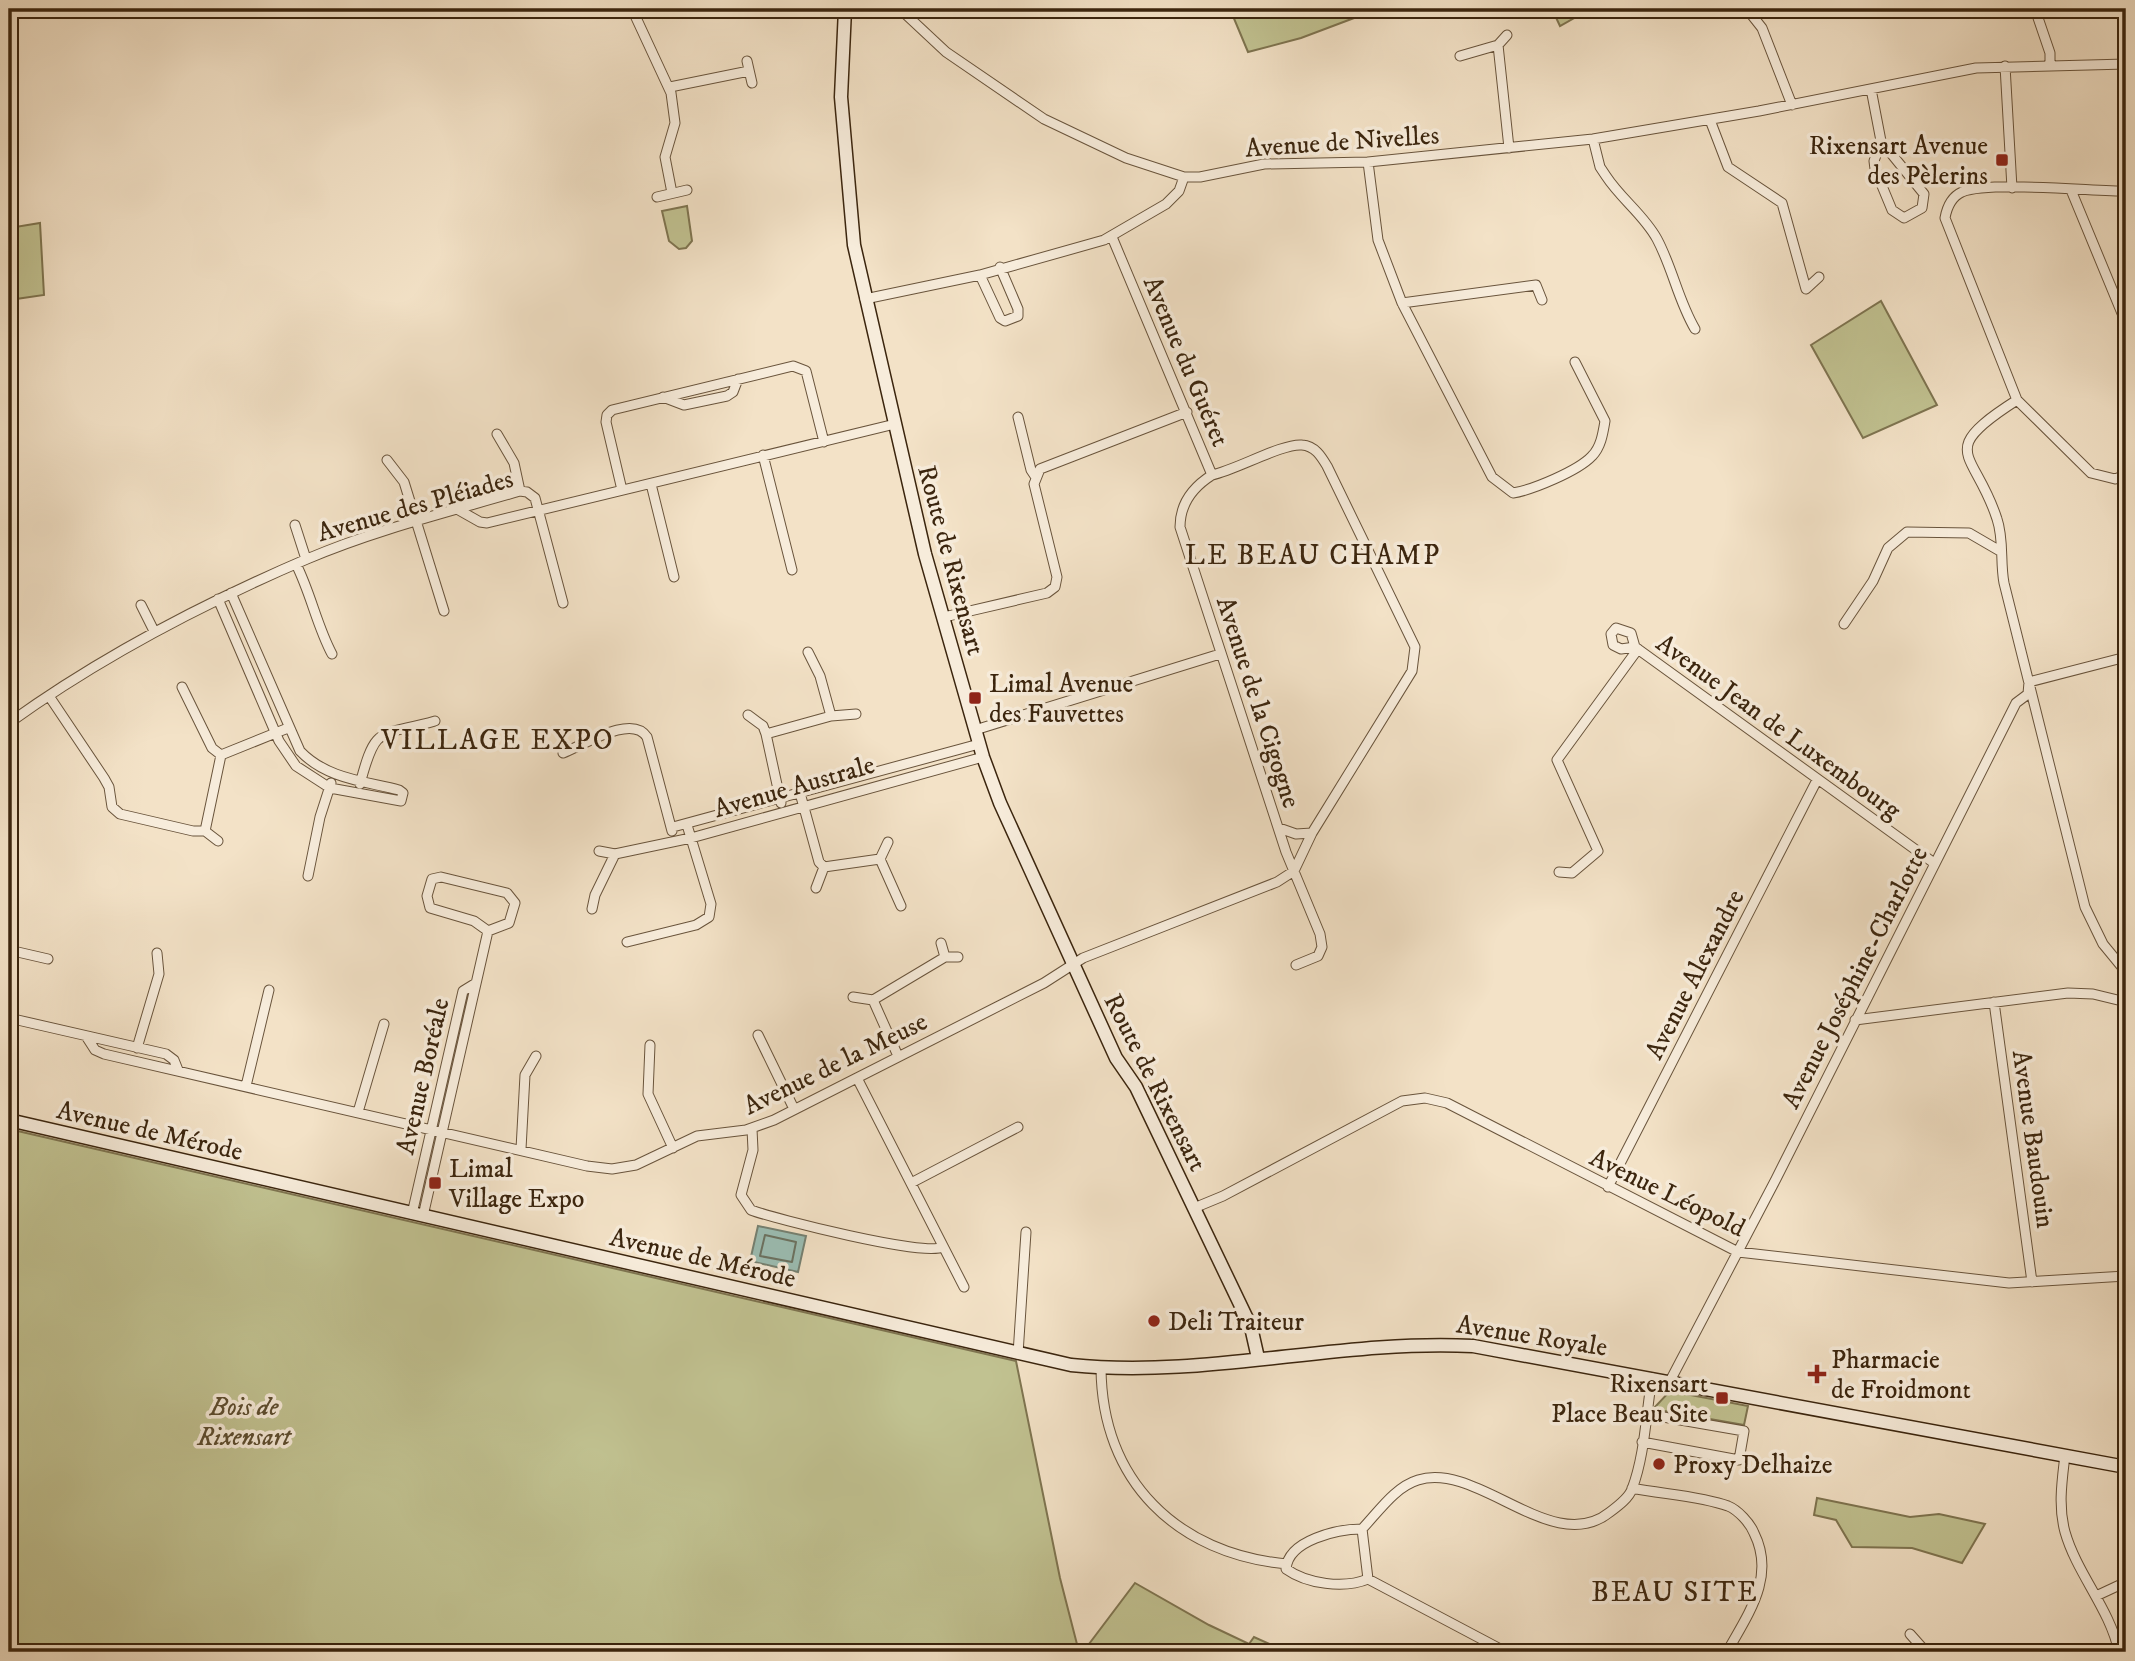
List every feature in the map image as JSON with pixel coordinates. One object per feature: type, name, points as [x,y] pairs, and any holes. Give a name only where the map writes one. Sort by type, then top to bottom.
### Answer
[{"type":"street","points":[[632,9],[670,87],[675,123],[665,157],[672,193]]},
{"type":"street","name":"Route de Rixensart","points":[[845,9],[841,97],[843,153],[852,234],[910,496],[979,744],[1013,836],[1116,1058],[1136,1087],[1251,1327],[1258,1358]]},
{"type":"street","name":"Avenue de Nivelles","points":[[900,9],[946,52],[1044,119],[1126,158],[1184,177],[1200,177],[1264,164],[1368,162],[1593,139],[1792,105],[1963,70],[2005,66],[2126,64]]},
{"type":"street","points":[[1747,9],[1762,28],[1792,105]]},
{"type":"street","points":[[2035,9],[2050,52],[2050,65]]},
{"type":"street","points":[[1460,56],[1498,44],[1507,35]]},
{"type":"street","points":[[1498,44],[1509,148]]},
{"type":"street","points":[[670,87],[748,66],[752,83]]},
{"type":"street","points":[[2005,66],[2012,188]]},
{"type":"street","points":[[1871,89],[1881,141],[1924,194],[1923,208],[1904,218],[1892,210],[1875,169],[1874,161],[1881,141]]},
{"type":"street","points":[[1710,120],[1728,167],[1782,202],[1806,289],[1819,277]]},
{"type":"street","points":[[1593,139],[1600,167],[1658,240],[1668,262],[1676,291],[1695,329]]},
{"type":"street","points":[[1368,162],[1378,240],[1402,303],[1492,477],[1513,493],[1533,490],[1591,457],[1601,442],[1605,421],[1575,362]]},
{"type":"street","points":[[865,299],[980,275],[1000,267],[1112,237],[1166,204],[1179,191],[1184,177]]},
{"type":"street","points":[[2126,191],[2012,188],[1965,191],[1951,202],[1945,218],[2017,400],[2091,473],[2115,479],[2126,475]]},
{"type":"street","points":[[657,197],[687,190]]},
{"type":"street","points":[[2071,190],[2126,323]]},
{"type":"street","name":"Avenue du Guéret","points":[[1112,237],[1212,475],[1230,471],[1290,446],[1303,445],[1315,450],[1327,466],[1415,647],[1412,671],[1312,833],[1294,871]]},
{"type":"street","points":[[980,275],[1000,318],[1005,321],[1018,316],[1018,309],[1000,267]]},
{"type":"street","points":[[1402,303],[1536,285],[1542,300]]},
{"type":"street","points":[[622,490],[607,415],[612,410],[738,379],[801,367],[806,371],[824,442]]},
{"type":"street","points":[[2017,400],[1970,436],[1966,455],[1998,521],[2004,583],[2085,907],[2103,944],[2126,972]]},
{"type":"street","points":[[944,617],[1046,593],[1055,587],[1057,577],[1034,484],[1040,469],[1187,412]]},
{"type":"street","points":[[1018,417],[1031,470],[1035,476]]},
{"type":"street","name":"Avenue des Pléiades","points":[[9,723],[154,631],[218,599],[306,559],[415,521],[520,491],[535,498],[537,512],[895,425]]},
{"type":"street","points":[[497,434],[514,463],[520,491]]},
{"type":"street","points":[[763,455],[792,570]]},
{"type":"street","points":[[387,460],[404,482],[444,611]]},
{"type":"street","name":"Avenue de la Cigogne","points":[[1212,475],[1196,487],[1186,500],[1180,527],[1279,828],[1320,934],[1321,947],[1318,956],[1296,965]]},
{"type":"street","points":[[651,484],[674,577]]},
{"type":"street","points":[[457,509],[480,522],[488,523],[537,512],[563,603]]},
{"type":"street","points":[[295,525],[306,559]]},
{"type":"street","points":[[1844,624],[1873,581],[1888,548],[1907,532],[1969,533],[2000,551]]},
{"type":"street","points":[[296,564],[313,597],[324,638],[332,654]]},
{"type":"street","points":[[218,599],[276,733],[300,770],[330,788],[395,802],[403,798],[399,790],[334,775],[319,768],[300,751],[231,593]]},
{"type":"street","points":[[141,605],[154,631]]},
{"type":"street","name":"Avenue Jean de Luxembourg","points":[[1559,872],[1572,873],[1598,850],[1557,760],[1637,648],[1934,863]]},
{"type":"street","points":[[808,652],[820,676],[831,716]]},
{"type":"street","points":[[975,730],[1220,654]]},
{"type":"street","points":[[2029,682],[2126,657]]},
{"type":"street","name":"Avenue Joséphine-Charlotte","points":[[1670,1381],[2016,703],[2028,694],[2029,682]]},
{"type":"street","points":[[182,687],[212,748],[221,755]]},
{"type":"street","points":[[49,696],[104,778],[109,787],[113,807],[120,814],[193,831],[205,831],[218,841]]},
{"type":"street","points":[[766,734],[831,716],[856,714]]},
{"type":"street","points":[[748,715],[763,726],[766,734],[783,811]]},
{"type":"street","points":[[358,793],[368,749],[374,741],[385,734],[435,721]]},
{"type":"street","points":[[221,755],[288,728]]},
{"type":"street","points":[[563,753],[599,736],[631,728],[642,730],[647,737],[673,827],[670,842]]},
{"type":"street","name":"Avenue Australe","points":[[673,827],[979,744]]},
{"type":"street","points":[[205,831],[221,755]]},
{"type":"street","name":"Avenue Australe","points":[[599,851],[615,854],[691,838],[983,757]]},
{"type":"street","points":[[308,876],[334,775]]},
{"type":"street","name":"Avenue Alexandre","points":[[1608,1187],[1817,780]]},
{"type":"street","points":[[800,793],[819,862],[824,867]]},
{"type":"street","points":[[627,942],[696,925],[709,917],[711,904],[687,825]]},
{"type":"street","points":[[1279,828],[1296,834],[1312,833]]},
{"type":"street","points":[[888,842],[880,859],[901,906]]},
{"type":"street","points":[[592,909],[595,895],[615,854]]},
{"type":"street","points":[[824,867],[880,859]]},
{"type":"street","points":[[816,888],[824,867]]},
{"type":"street","points":[[1074,967],[1083,958],[1277,882],[1294,871]]},
{"type":"street","points":[[443,877],[511,896],[515,902],[510,921],[503,927],[488,931],[474,921],[430,908],[427,896],[432,879],[443,877]]},
{"type":"street","points":[[476,983],[488,931]]},
{"type":"street","points":[[941,943],[945,957]]},
{"type":"street","points":[[9,950],[48,959]]},
{"type":"street","points":[[137,1048],[159,974],[157,953]]},
{"type":"street","points":[[853,997],[873,1000],[945,957],[958,957]]},
{"type":"street","name":"Avenue de la Meuse","points":[[86,1036],[98,1052],[612,1169],[636,1165],[705,1134],[752,1129],[1074,967]]},
{"type":"street","name":"Avenue Boréale","points":[[417,1215],[431,1129],[463,991],[476,983]]},
{"type":"street","name":"Avenue Boréale","points":[[417,1215],[442,1132],[476,983]]},
{"type":"street","points":[[246,1086],[269,990]]},
{"type":"street","points":[[1855,1020],[2068,993],[2093,994],[2126,1002]]},
{"type":"street","points":[[873,1000],[898,1056]]},
{"type":"street","name":"Avenue Baudouin","points":[[1994,1002],[2032,1282]]},
{"type":"street","points":[[9,1018],[170,1057],[178,1070]]},
{"type":"street","points":[[358,1112],[384,1024]]},
{"type":"street","points":[[758,1035],[794,1109]]},
{"type":"street","points":[[650,1045],[648,1094],[673,1148]]},
{"type":"street","points":[[521,1149],[525,1075],[536,1056]]},
{"type":"street","points":[[857,1078],[964,1287]]},
{"type":"street","name":"Avenue Léopold","points":[[1194,1208],[1223,1196],[1402,1101],[1415,1098],[1447,1102],[1738,1252],[2009,1283],[2126,1276]]},
{"type":"street","name":"Avenue de Mérode","points":[[9,1120],[1018,1354],[1101,1368],[1167,1368],[1258,1358]]},
{"type":"street","points":[[911,1183],[1018,1127]]},
{"type":"street","points":[[752,1129],[752,1150],[741,1195],[751,1210],[917,1249],[937,1250],[942,1247]]},
{"type":"street","points":[[1018,1354],[1026,1232]]},
{"type":"street","name":"Avenue Royale","points":[[1258,1358],[1433,1344],[1504,1349],[2126,1467]]},
{"type":"street","points":[[1101,1368],[1101,1386],[1114,1440],[1128,1473],[1148,1499],[1184,1530],[1218,1550],[1261,1561],[1287,1564]]},
{"type":"street","points":[[1506,1652],[1368,1579],[1352,1582],[1310,1581],[1286,1569],[1287,1564],[1292,1553],[1304,1544],[1363,1529],[1397,1492],[1416,1480],[1430,1477],[1450,1479],[1552,1521],[1576,1525],[1605,1516],[1632,1488],[1652,1378]]},
{"type":"street","points":[[1642,1442],[1739,1460],[1744,1432],[1646,1414]]},
{"type":"street","points":[[2066,1455],[2061,1500],[2065,1532],[2112,1628],[2119,1652]]},
{"type":"street","points":[[1632,1488],[1730,1506],[1751,1527],[1764,1559],[1763,1578],[1758,1596],[1727,1652]]},
{"type":"street","points":[[1363,1529],[1368,1579]]},
{"type":"street","points":[[2096,1596],[2126,1581]]},
{"type":"street","points":[[1910,1634],[1926,1652]]},
{"type":"green space","points":[[1230,9],[1361,9],[1362,15],[1301,38],[1248,52]]},
{"type":"green space","points":[[1552,9],[1590,9],[1560,26]]},
{"type":"green space","points":[[687,206],[692,241],[686,248],[679,249],[669,241],[662,211]]},
{"type":"green space","points":[[40,223],[44,295],[9,300],[9,228]]},
{"type":"green space","points":[[1881,301],[1937,405],[1863,438],[1811,345]]},
{"type":"green space","name":"Bois de Rixensart","points":[[9,1129],[1016,1361],[1060,1578],[1079,1652],[9,1652]]},
{"type":"green space","points":[[1670,1391],[1748,1406],[1744,1425],[1653,1409]]},
{"type":"green space","points":[[1817,1498],[1910,1517],[1939,1514],[1985,1524],[1962,1563],[1912,1548],[1852,1547],[1836,1520],[1814,1515]]},
{"type":"green space","points":[[1135,1583],[1209,1625],[1249,1644],[1254,1637],[1287,1652],[1083,1652]]},
{"type":"water","points":[[758,1226],[806,1236],[798,1272],[750,1261]]},
{"type":"place","name":"Rixensart Avenue des Pèlerins","points":[[2002,160]]},
{"type":"place","name":"Limal Avenue des Fauvettes","points":[[975,698]]},
{"type":"place","name":"Limal Village Expo","points":[[435,1183]]},
{"type":"place","name":"Deli Traiteur","points":[[1154,1321]]},
{"type":"place","name":"Pharmacie de Froidmont","points":[[1817,1374]]},
{"type":"place","name":"Rixensart Place Beau Site","points":[[1722,1398]]},
{"type":"place","name":"Proxy Delhaize","points":[[1659,1464]]},
{"type":"district","name":"LE BEAU CHAMP","points":[[1313,554]]},
{"type":"district","name":"VILLAGE EXPO","points":[[498,739]]},
{"type":"district","name":"BEAU SITE","points":[[1675,1591]]}]
